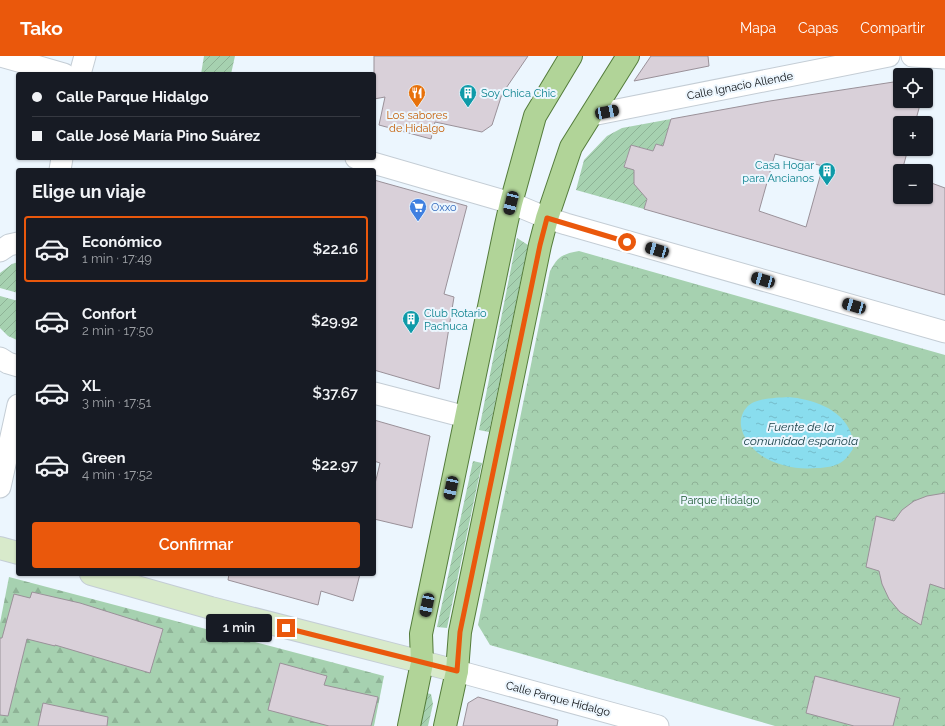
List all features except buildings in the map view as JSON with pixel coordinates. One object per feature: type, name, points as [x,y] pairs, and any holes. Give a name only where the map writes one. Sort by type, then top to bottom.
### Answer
[{"type":"main road","points":[[408,726],[422,663],[421,634],[511,203],[535,116],[571,56]]},
{"type":"main road","points":[[445,726],[457,671],[460,632],[540,245],[547,218],[571,147],[628,56]]},
{"type":"main road","points":[[0,548],[16,552]]},
{"type":"main road","points":[[98,576],[211,608],[457,671]]},
{"type":"street","points":[[1,56],[57,72]]},
{"type":"street","points":[[81,72],[85,56]]},
{"type":"street","name":"Calle Ignacio Allende","points":[[592,115],[889,56]]},
{"type":"street","points":[[912,56],[945,58]]},
{"type":"street","points":[[363,160],[511,203],[547,218],[945,332]]},
{"type":"street","points":[[0,251],[9,245],[16,243]]},
{"type":"street","points":[[0,358],[16,365]]},
{"type":"street","points":[[376,394],[466,416]]},
{"type":"street","points":[[0,487],[16,414]]},
{"type":"street","name":"Calle Parque Hidalgo","points":[[457,671],[658,726]]},
{"type":"green space","points":[[204,56],[235,56],[231,72],[201,72]]},
{"type":"green space","points":[[671,119],[663,146],[656,144],[653,151],[631,145],[624,166],[637,171],[649,190],[644,209],[576,190],[584,160],[607,136],[622,128]]},
{"type":"green space","points":[[517,238],[528,245],[489,432],[479,430]]},
{"type":"green space","name":"Parque Hidalgo","points":[[579,251],[945,355],[945,726],[775,726],[490,645],[478,625],[550,271],[558,259],[562,256]]},
{"type":"green space","points":[[16,263],[16,292],[0,288],[0,273]]},
{"type":"green space","points":[[0,296],[16,300],[16,340],[8,336],[0,328]]},
{"type":"green space","points":[[473,461],[482,463],[447,628],[437,627]]},
{"type":"green space","points":[[9,577],[384,676],[374,726],[0,726],[0,623]]},
{"type":"green space","points":[[426,693],[431,694],[433,704],[428,726],[415,726]]},
{"type":"water","name":"Fuente de la comunidad española","points":[[788,397],[807,400],[825,406],[840,417],[846,424],[851,433],[853,449],[841,463],[828,467],[795,468],[781,465],[762,456],[751,446],[743,434],[741,427],[743,413],[747,407],[760,400]]},
{"type":"place","name":"Los sabores de Hidalgo","points":[[417,108]]},
{"type":"place","name":"Soy Chica Chic","points":[[468,108]]},
{"type":"place","name":"Casa Hogar para Ancianos","points":[[827,186]]},
{"type":"place","name":"Oxxo","points":[[418,222]]},
{"type":"place","name":"Club Rotario Pachuca","points":[[411,334]]},
{"type":"route","points":[[286,628],[457,671],[460,632],[540,245],[547,218],[627,242]]}]
